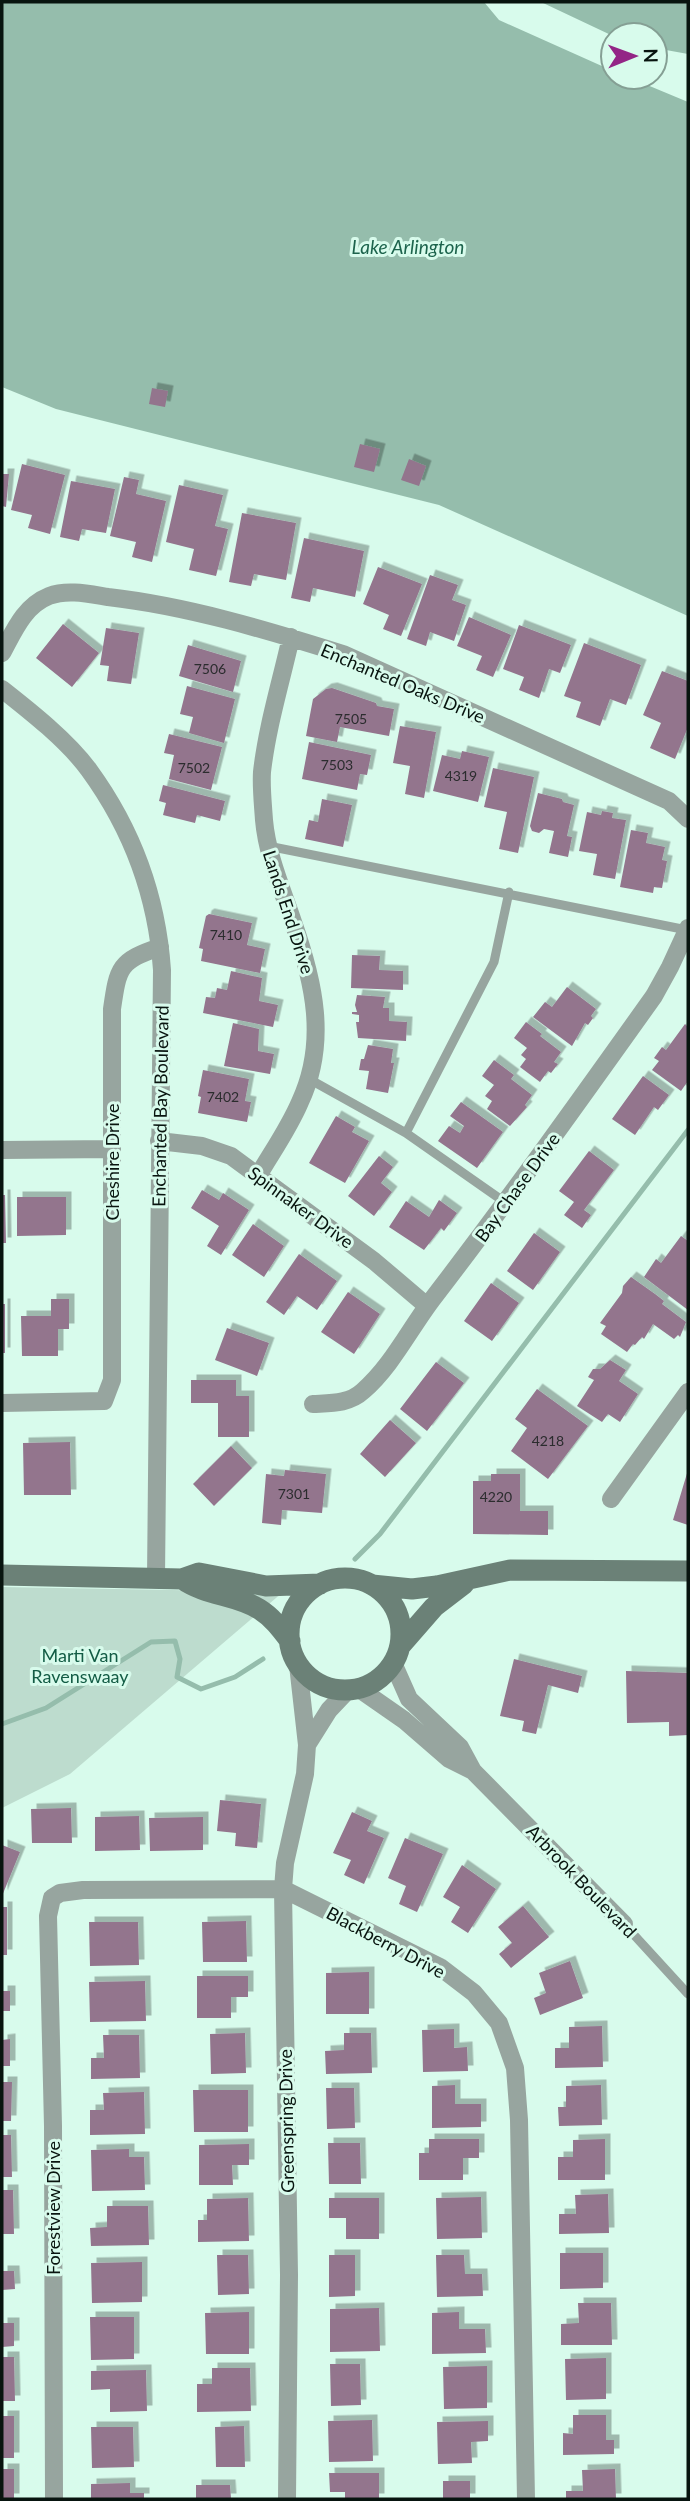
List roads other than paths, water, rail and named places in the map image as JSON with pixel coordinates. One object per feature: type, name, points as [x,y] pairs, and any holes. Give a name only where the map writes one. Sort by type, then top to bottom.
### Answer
[{"type":"street","name":"Enchanted Oaks Drive","points":[[2,653],[25,612],[48,597],[80,593],[148,601],[291,637],[343,654],[669,801],[688,819]]},
{"type":"street","name":"Lands End Drive","points":[[258,1176],[300,1102],[309,1079],[316,1031],[311,977],[268,846],[262,775],[291,637]]},
{"type":"street","name":"Enchanted Bay Boulevard","points":[[2,689],[39,719],[88,768],[124,826],[141,866],[160,947],[162,970],[156,1578]]},
{"type":"street","name":"Bay Chase Drive","points":[[313,1404],[351,1400],[363,1392],[381,1372],[654,996],[688,929]]},
{"type":"street","name":"Cheshire Drive","points":[[2,1403],[104,1401],[111,1380],[112,1009],[115,985],[122,966],[138,955],[160,947]]},
{"type":"street","name":"Spinnaker Drive","points":[[159,1141],[202,1146],[231,1156],[374,1261],[427,1306]]},
{"type":"street","points":[[2,1150],[112,1149]]},
{"type":"street","points":[[611,1499],[688,1392]]},
{"type":"street","points":[[372,1586],[412,1589],[510,1570],[688,1571]]},
{"type":"street","points":[[2,1575],[182,1579],[199,1573],[267,1586],[320,1584],[338,1579],[355,1579],[386,1596],[396,1611],[400,1629],[396,1655]]},
{"type":"street","points":[[320,1584],[306,1594],[295,1610],[289,1628],[290,1641],[298,1665],[311,1679],[329,1688],[353,1689],[366,1686],[382,1677],[396,1655],[435,1607],[472,1578]]},
{"type":"street","points":[[182,1579],[195,1588],[259,1608],[277,1623],[290,1641]]},
{"type":"street","name":"Arbrook Boulevard","points":[[396,1655],[409,1699],[460,1747],[473,1771],[624,1923]]},
{"type":"street","name":"Greenspring Drive","points":[[287,2499],[289,2275],[283,1889],[285,1863],[305,1774],[307,1745],[298,1665]]},
{"type":"street","name":"Arbrook Boulevard","points":[[353,1689],[404,1720],[449,1759],[473,1771]]},
{"type":"street","name":"Greenspring Drive","points":[[307,1745],[329,1710],[353,1689]]},
{"type":"street","name":"Blackberry Drive","points":[[48,1916],[52,1898],[60,1893],[83,1890],[283,1889],[440,1967],[474,1993],[499,2023],[515,2068],[519,2120],[527,2499]]},
{"type":"street","name":"Forestview Drive","points":[[48,1916],[53,2126],[54,2499]]},
{"type":"lane","points":[[268,846],[688,929]]},
{"type":"lane","points":[[406,1133],[494,962],[509,892]]},
{"type":"lane","points":[[309,1079],[406,1133],[506,1203]]},
{"type":"lane","name":"Arbrook Boulevard","points":[[624,1923],[688,1994]]},
{"type":"water","name":"Lake Arlington","points":[[2,2],[484,2],[499,20],[599,65],[599,91],[662,91],[688,102],[688,616],[439,505],[56,409],[2,387]]},
{"type":"water","points":[[541,2],[688,2],[688,54],[669,51],[669,21],[599,21],[599,29]]},
{"type":"waterway","points":[[355,1559],[380,1534],[688,1130]]},
{"type":"waterway","points":[[2,1724],[46,1708],[151,1642],[175,1641],[180,1659],[177,1677],[201,1689],[235,1677],[263,1659]]},
{"type":"park label","name":"Marti Van Ravenswaay","points":[[80,1665]]}]
